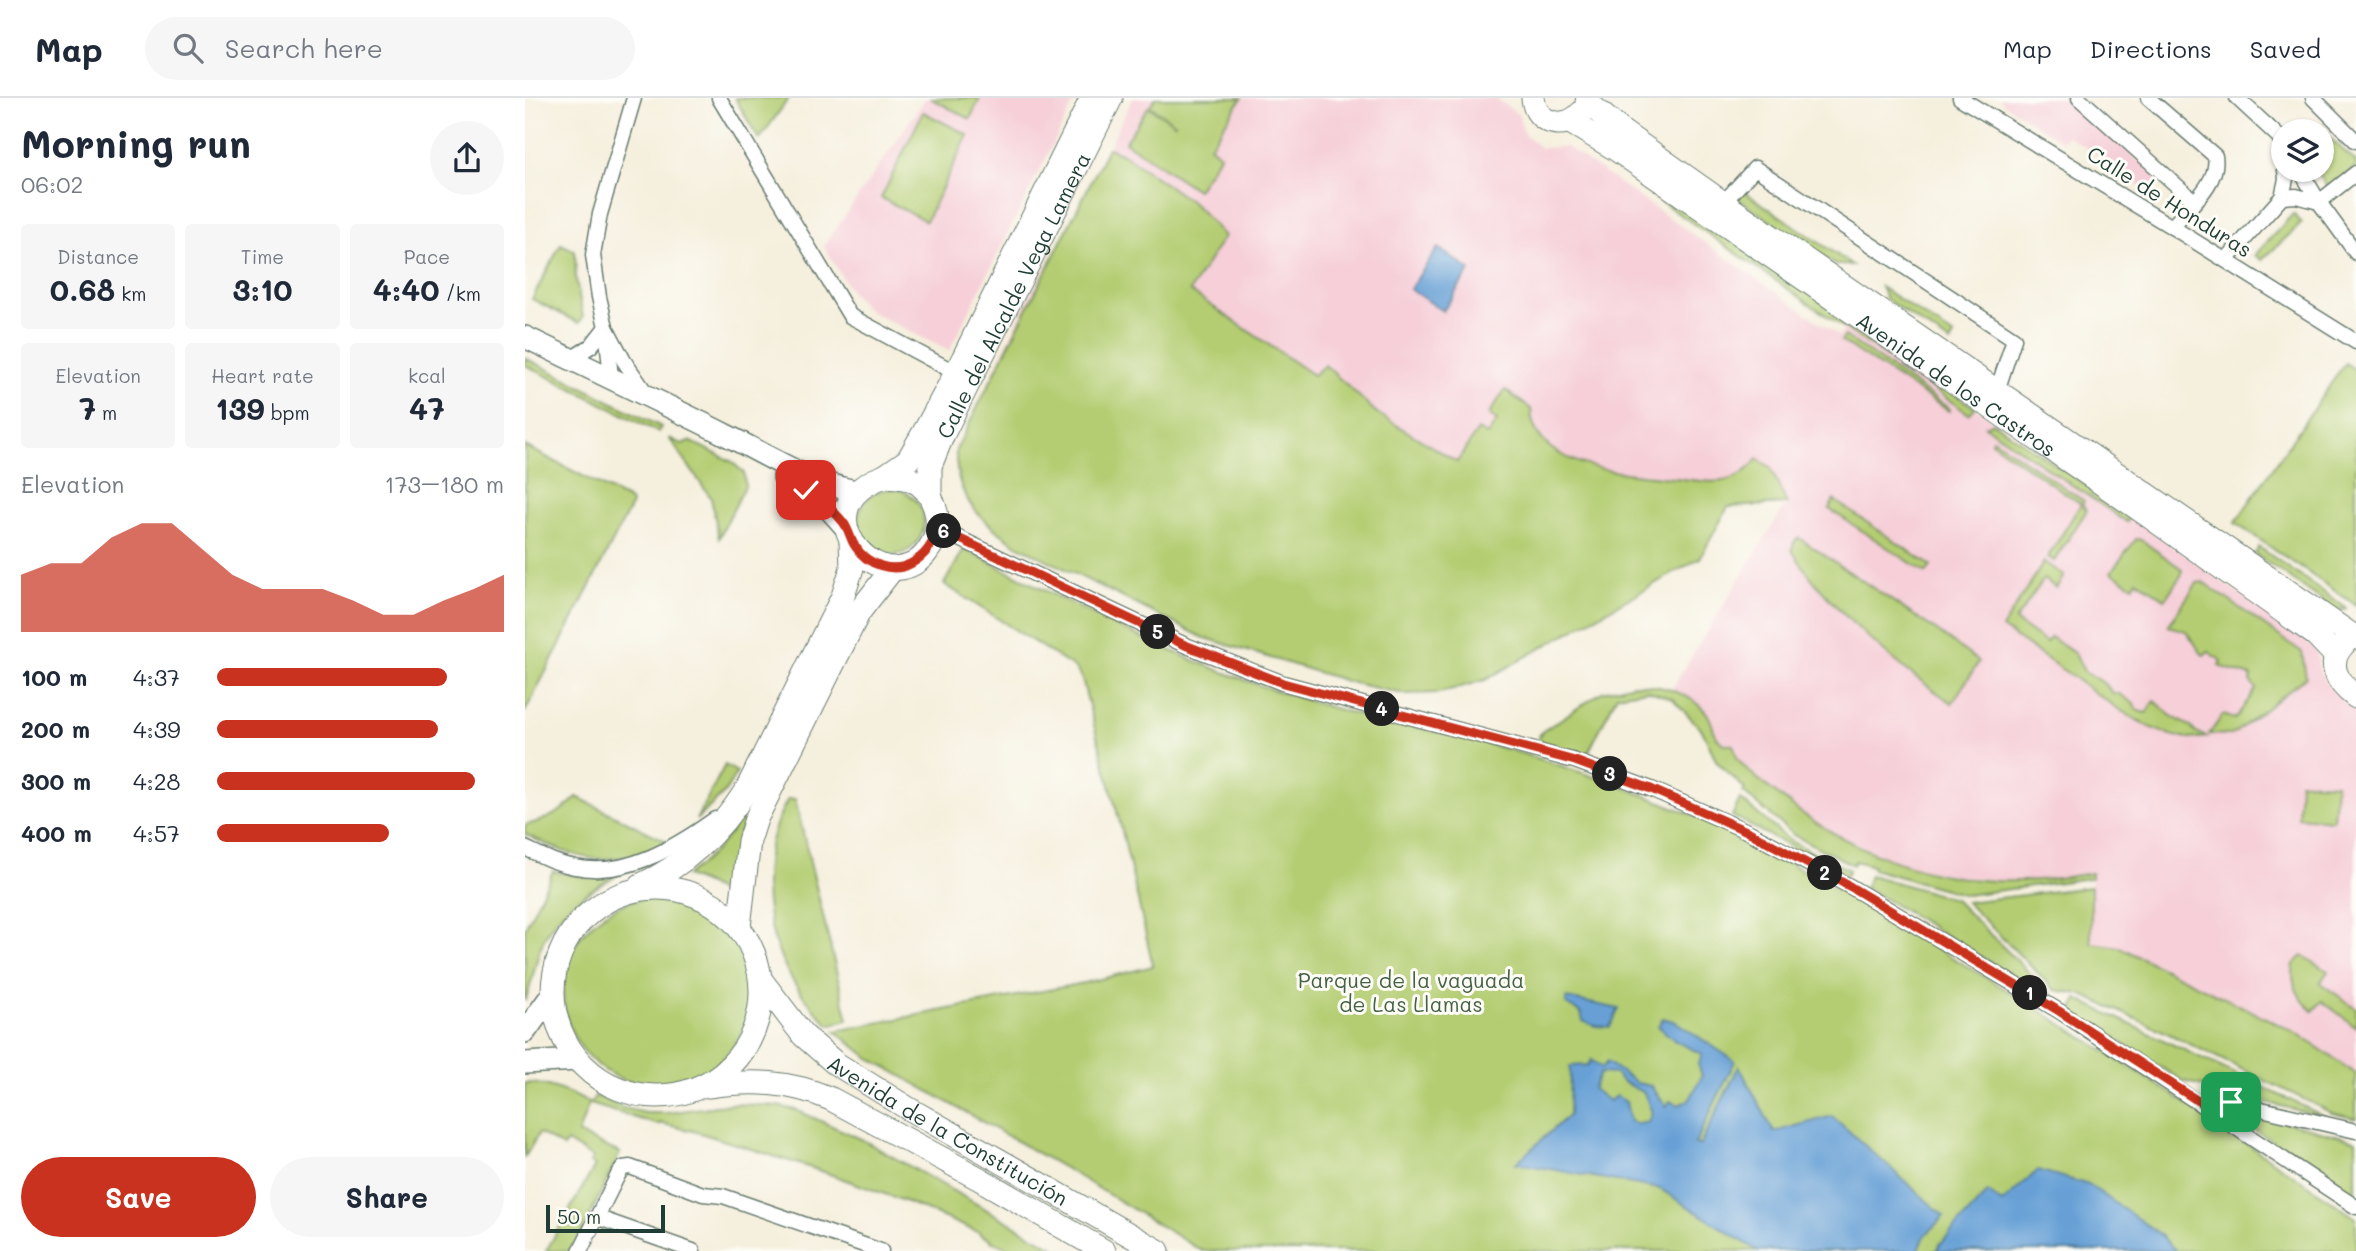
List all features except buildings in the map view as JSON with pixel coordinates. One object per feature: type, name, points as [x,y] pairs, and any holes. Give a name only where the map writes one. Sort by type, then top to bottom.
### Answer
[{"type":"main road","name":"Calle del Alcalde Vega Lamera","points":[[885,476],[908,460],[956,373],[1092,98]]},
{"type":"main road","name":"Calle del Alcalde Vega Lamera","points":[[930,496],[930,466],[943,434],[1111,98]]},
{"type":"main road","name":"Avenida de los Castros","points":[[1533,98],[1538,114],[1546,120],[1556,124],[1570,122],[1614,148],[2146,514],[2316,635],[2335,656]]},
{"type":"main road","points":[[1570,122],[1579,117],[1587,100]]},
{"type":"main road","name":"Avenida de los Castros","points":[[1587,100],[1624,133],[1723,204],[2356,638]]},
{"type":"main road","points":[[525,337],[733,438],[784,471],[820,499],[850,535],[867,559],[901,568],[919,558],[928,550],[937,528],[936,510],[930,496],[913,480],[885,476],[869,481],[856,491],[848,509],[850,535],[852,568],[843,596],[756,773],[738,802],[703,843],[673,868],[596,907],[572,930],[558,960],[553,993],[559,1029],[578,1060],[601,1080],[628,1092],[658,1096],[680,1094],[701,1087],[727,1069],[747,1045],[759,1016],[761,980],[754,954],[739,927],[716,906],[687,892],[657,887],[626,892]]},
{"type":"main road","points":[[733,438],[757,462],[856,491]]},
{"type":"main road","points":[[739,927],[749,841],[756,819],[859,612],[893,568]]},
{"type":"main road","points":[[2356,638],[2346,642],[2335,656],[2333,668],[2339,679],[2356,697]]},
{"type":"main road","name":"Avenida de la Constitución","points":[[761,980],[803,1035],[835,1063],[909,1109],[1157,1251]]},
{"type":"main road","points":[[525,1032],[553,993]]},
{"type":"main road","points":[[525,1063],[578,1060]]},
{"type":"main road","name":"Avenida de la Constitución","points":[[701,1087],[755,1081],[821,1094],[907,1139],[1104,1251]]},
{"type":"street","points":[[611,378],[606,327],[593,255],[600,214],[634,98]]},
{"type":"street","points":[[719,98],[850,316],[956,373]]},
{"type":"street","points":[[2079,98],[2195,201]]},
{"type":"street","points":[[2148,98],[2215,156],[2217,166],[2208,184],[2172,227]]},
{"type":"street","points":[[2237,98],[2271,130]]},
{"type":"street","points":[[2313,98],[2356,141]]},
{"type":"street","name":"Calle de Honduras","points":[[1966,100],[2356,342]]},
{"type":"street","name":"Avenida de los Castros","points":[[1723,204],[1755,168],[2014,339],[1997,391]]},
{"type":"street","points":[[2319,202],[2356,173]]},
{"type":"street","points":[[2226,260],[2282,197],[2285,182]]},
{"type":"street","points":[[2307,182],[2356,253]]},
{"type":"street","points":[[2282,197],[2296,196],[2319,202]]},
{"type":"street","points":[[571,359],[591,346],[606,327]]},
{"type":"street","points":[[606,327],[624,361],[649,397]]},
{"type":"street","points":[[937,528],[1185,645],[1283,683],[1575,761],[1651,789],[1749,832],[1851,887],[2048,1004],[2356,1207]]},
{"type":"street","points":[[525,848],[553,862],[578,868],[634,863],[689,838],[738,802]]},
{"type":"street","points":[[2212,1110],[2231,1102],[2356,1131]]},
{"type":"street","points":[[580,1251],[618,1175],[623,1168],[630,1167],[703,1194],[723,1196],[881,1251]]},
{"type":"street","points":[[596,1217],[693,1251]]},
{"type":"shaded area","points":[[926,98],[1076,98],[949,351],[869,311],[851,292],[824,246]]},
{"type":"shaded area","points":[[1133,98],[1495,98],[1518,114],[1524,134],[1541,148],[1567,147],[1839,336],[1851,321],[2131,516],[2317,650],[2319,668],[2325,681],[2345,703],[2356,710],[2356,1074],[2297,1033],[2119,947],[2090,943],[2091,874],[2010,881],[1957,876],[1897,863],[1834,833],[1802,813],[1737,758],[1736,748],[1721,743],[1713,734],[1711,718],[1705,710],[1671,690],[1786,504],[1728,507],[1700,558],[1485,680],[1439,693],[1404,694],[1353,683],[1202,637],[1017,545],[991,528],[972,510],[964,496],[955,465],[956,450],[1035,286],[1065,234]]},
{"type":"shaded area","points":[[2000,98],[2067,98],[2160,180],[2152,193],[2098,161],[2100,156],[2066,135],[2062,141],[2004,104]]},
{"type":"green space","points":[[735,98],[789,98],[759,140]]},
{"type":"green space","points":[[930,98],[980,98],[970,119]]},
{"type":"green space","points":[[1155,98],[1242,98],[1210,146],[1220,155],[1197,190],[1125,142],[1148,107],[1176,124],[1150,106]]},
{"type":"green space","points":[[923,112],[968,135],[926,221],[881,198]]},
{"type":"green space","points":[[2334,142],[2356,162],[2356,167],[2329,190],[2324,182],[2334,182]]},
{"type":"green space","points":[[1108,148],[1121,153],[1193,203],[1224,236],[1190,291],[1313,375],[1325,365],[1377,413],[1457,462],[1478,430],[1487,435],[1497,421],[1489,414],[1505,390],[1531,409],[1535,429],[1547,445],[1565,457],[1610,470],[1711,482],[1738,476],[1757,459],[1770,467],[1787,504],[1728,507],[1700,558],[1485,680],[1439,693],[1404,694],[1353,683],[1202,637],[1017,545],[991,526],[972,506],[960,482],[956,450]]},
{"type":"green space","points":[[1644,179],[1975,408],[1969,414],[1639,186]]},
{"type":"green space","points":[[1743,191],[1852,265],[1835,265],[1738,199]]},
{"type":"green space","points":[[2293,214],[2302,223],[2262,260],[2255,255]]},
{"type":"green space","points":[[561,244],[575,251],[576,280],[583,317],[579,323],[532,299]]},
{"type":"green space","points":[[1881,287],[1954,336],[1950,343],[1886,299]]},
{"type":"green space","points":[[1845,336],[1950,409],[1949,411],[1841,341]]},
{"type":"green space","points":[[525,358],[661,427],[658,432],[525,365]]},
{"type":"green space","points":[[2345,363],[2356,370],[2356,605],[2235,523]]},
{"type":"green space","points":[[1993,422],[2131,516],[2127,522],[1985,426]]},
{"type":"green space","points":[[669,438],[681,444],[690,441],[731,461],[744,473],[745,486],[719,538],[711,498]]},
{"type":"green space","points":[[1993,439],[2084,501],[2082,504],[2087,510],[2054,561],[2048,557],[2081,504],[1991,442]]},
{"type":"green space","points":[[525,446],[632,504],[525,712]]},
{"type":"green space","points":[[891,489],[914,499],[924,522],[914,545],[891,555],[868,545],[858,522],[868,499]]},
{"type":"green space","points":[[1834,500],[1931,566],[1926,573],[1829,509]]},
{"type":"green space","points":[[1799,538],[1979,662],[1952,703],[1909,672],[1864,634],[1823,592],[1792,550],[1794,542]]},
{"type":"green space","points":[[2136,539],[2182,569],[2182,574],[2165,599],[2137,580],[2133,586],[2111,572]]},
{"type":"green space","points":[[2259,547],[2346,608],[2335,609],[2255,554]]},
{"type":"green space","name":"Parque de la vaguada de Las Llamas","points":[[964,549],[1110,623],[1223,672],[1341,710],[1470,739],[1552,763],[1644,795],[1736,835],[1837,889],[1989,979],[2253,1148],[2356,1218],[2356,1251],[1202,1251],[1073,1173],[868,1057],[835,1031],[1084,983],[1153,966],[1122,831],[1082,679],[1076,669],[944,584]]},
{"type":"green space","points":[[2044,562],[2064,576],[2056,588],[2044,579],[2015,621],[2046,643],[2051,637],[2075,654],[2085,673],[2134,704],[2138,711],[2146,713],[2155,701],[2171,716],[2207,737],[2171,735],[2134,719],[2002,628]]},
{"type":"green space","points":[[2203,582],[2302,652],[2306,677],[2232,735],[2209,734],[2223,715],[2235,719],[2256,689],[2250,681],[2251,676],[2222,667],[2219,665],[2221,661],[2208,651],[2202,654],[2186,631],[2168,626],[2197,583]]},
{"type":"green space","points":[[1634,684],[1663,688],[1690,698],[1709,716],[1717,738],[1733,745],[1738,759],[1754,776],[1814,821],[1874,853],[1905,865],[1971,879],[2038,880],[2091,873],[2091,878],[1966,895],[1872,869],[1873,866],[1855,861],[1853,865],[1795,836],[1743,792],[1745,789],[1717,762],[1702,730],[1673,699],[1647,690],[1617,695],[1586,757],[1541,742],[1539,736],[1543,731],[1602,692]]},
{"type":"green space","points":[[789,725],[740,832],[730,898],[686,876],[706,860],[736,826],[758,789]]},
{"type":"green space","points":[[725,765],[737,772],[725,792],[696,820]]},
{"type":"green space","points":[[2300,782],[2336,784],[2333,820],[2298,817]]},
{"type":"green space","points":[[577,797],[668,842],[629,856],[595,859],[562,851],[525,834],[525,825],[553,815]]},
{"type":"green space","points":[[788,799],[795,799],[848,1020],[829,1025],[804,997],[790,975],[778,951],[771,926],[766,874],[777,823]]},
{"type":"green space","points":[[1740,799],[1790,841],[1849,870],[1846,876],[1732,816]]},
{"type":"green space","points":[[553,871],[586,877],[616,876],[576,901],[551,926],[539,952],[525,1001],[525,928]]},
{"type":"green space","points":[[1870,875],[1954,899],[2052,995],[2052,999],[1865,887]]},
{"type":"green space","points":[[2091,887],[2091,943],[2119,947],[2297,1033],[2356,1074],[2356,1119],[2332,1113],[2080,994],[2055,990],[1966,902]]},
{"type":"green space","points":[[657,898],[693,906],[709,914],[723,926],[735,940],[743,956],[751,992],[743,1028],[735,1044],[723,1058],[709,1070],[693,1078],[657,1086],[621,1078],[605,1070],[591,1058],[579,1044],[571,1028],[563,992],[571,956],[579,940],[591,926],[605,914],[621,906]]},
{"type":"green space","points":[[2303,956],[2328,971],[2320,983],[2356,1008],[2356,1027],[2322,1001],[2313,1011],[2304,1001],[2293,978],[2294,964]]},
{"type":"green space","points":[[2077,999],[2328,1118],[2183,1081],[2072,1012]]},
{"type":"green space","points":[[525,1083],[558,1089],[589,1103],[578,1134],[620,1153],[573,1251],[546,1251],[595,1166],[590,1163],[593,1158],[567,1142],[563,1147],[539,1133],[525,1157]]},
{"type":"green space","points":[[596,1096],[623,1108],[646,1113],[667,1113],[731,1104],[777,1106],[796,1110],[861,1139],[1060,1251],[1015,1251],[907,1202],[821,1171],[697,1132],[660,1123],[659,1125],[590,1104]]},
{"type":"green space","points":[[2250,1113],[2356,1140],[2356,1198],[2245,1123],[2245,1115]]},
{"type":"water","points":[[1438,248],[1470,270],[1443,311],[1410,289]]},
{"type":"water","points":[[1566,998],[1619,1009],[1610,1027],[1595,1026],[1583,1021],[1581,1013],[1566,1004]]},
{"type":"water","points":[[1663,1018],[1676,1022],[1735,1061],[1695,1144],[1700,1145],[1739,1066],[1774,1132],[1832,1116],[1944,1216],[1925,1236],[1918,1251],[1758,1251],[1660,1189],[1516,1163],[1569,1115],[1570,1066],[1588,1065],[1591,1060],[1602,1068],[1607,1062],[1637,1083],[1651,1086],[1666,1106],[1670,1101],[1679,1105],[1690,1099],[1702,1076],[1698,1064],[1702,1054],[1675,1041],[1658,1026]],"holes":[[[1600,1073],[1615,1074],[1623,1082],[1644,1093],[1652,1113],[1648,1122],[1637,1124],[1630,1121],[1626,1102],[1616,1096],[1609,1101],[1593,1089]]]},
{"type":"water","points":[[2038,1170],[2089,1185],[2161,1235],[2176,1251],[1937,1251],[1940,1244],[1988,1192],[2002,1203]]},
{"type":"route","points":[[806,490],[842,520],[855,548],[874,563],[901,568],[912,563],[928,550],[937,528],[1185,645],[1283,683],[1575,761],[1651,789],[1749,832],[1851,887],[2059,1011],[2212,1110],[2231,1102]]}]
